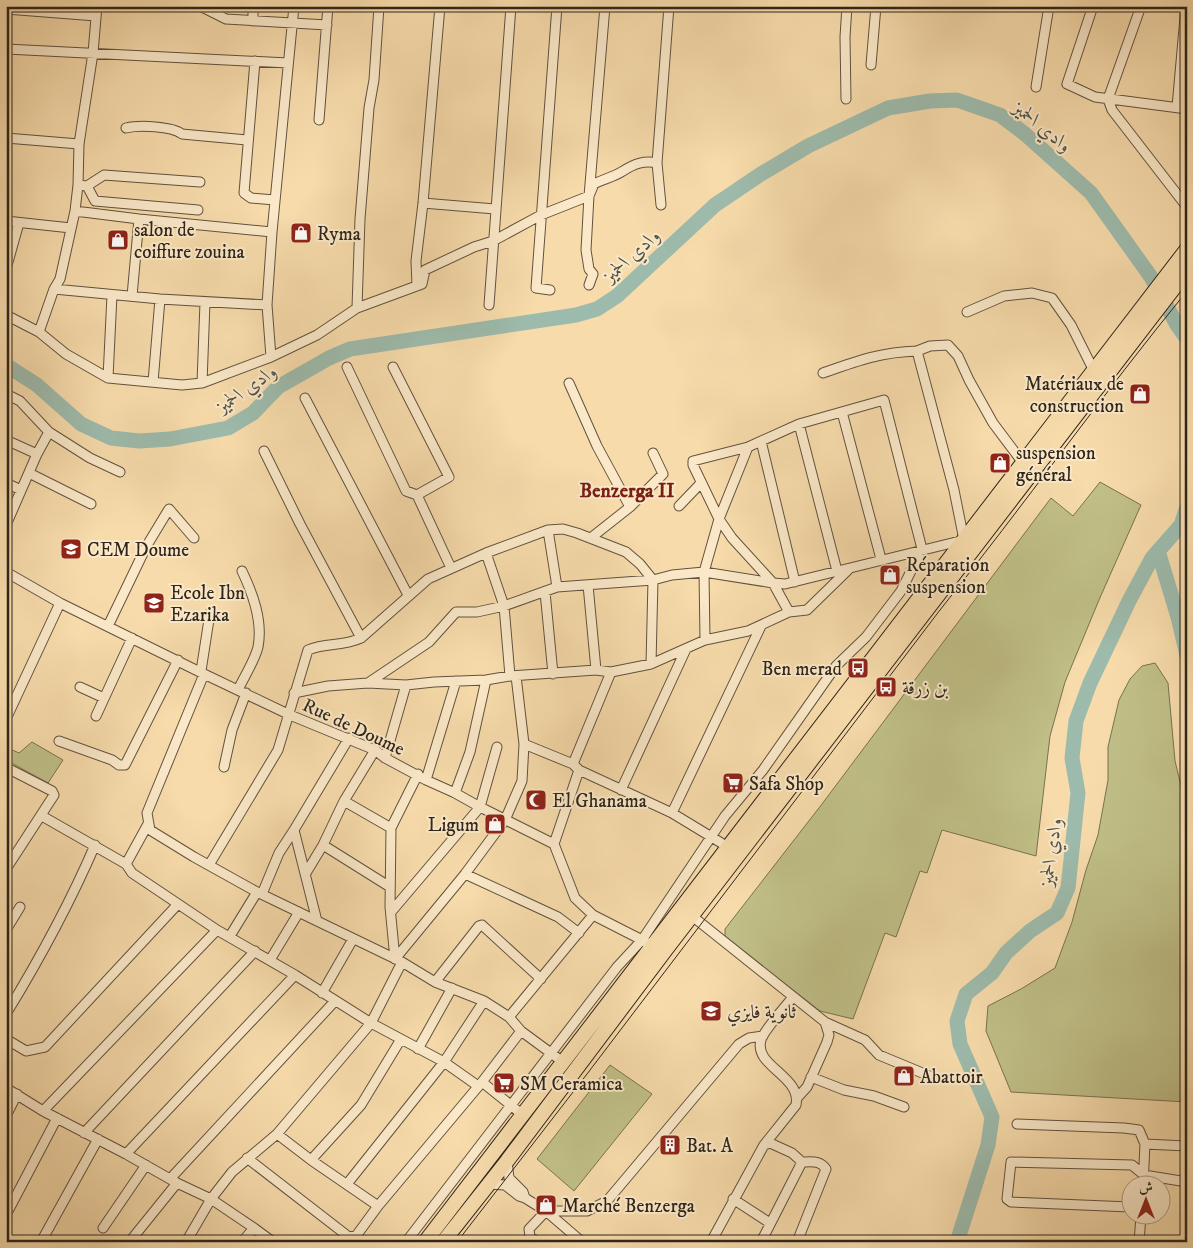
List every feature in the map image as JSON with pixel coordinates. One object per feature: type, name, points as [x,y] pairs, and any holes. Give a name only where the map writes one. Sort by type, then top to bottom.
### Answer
[{"type":"main road","points":[[425,1242],[563,1062],[653,949],[692,916],[1182,268],[1187,250]]},
{"type":"main road","points":[[443,1242],[507,1161],[653,949],[728,847],[1094,371],[1139,323]]},
{"type":"street","points":[[200,6],[226,19],[327,25]]},
{"type":"street","points":[[253,6],[253,21]]},
{"type":"street","points":[[271,357],[267,305],[272,232],[294,6]]},
{"type":"street","points":[[319,120],[328,6]]},
{"type":"street","points":[[357,308],[360,220],[374,80],[379,6]]},
{"type":"street","points":[[416,286],[416,261],[423,203],[440,6]]},
{"type":"street","points":[[489,305],[512,6]]},
{"type":"street","points":[[550,290],[536,288],[557,6]]},
{"type":"street","points":[[589,285],[593,274],[589,269],[586,250],[589,196],[605,6]]},
{"type":"street","points":[[661,206],[657,163],[669,6]]},
{"type":"street","points":[[846,99],[845,37],[847,6]]},
{"type":"street","points":[[871,66],[876,6]]},
{"type":"street","points":[[1036,87],[1048,6]]},
{"type":"street","points":[[1093,6],[1066,84],[1095,97],[1187,109]]},
{"type":"street","points":[[1141,6],[1108,99],[1112,110],[1187,207]]},
{"type":"street","points":[[1177,107],[1186,6]]},
{"type":"street","points":[[6,9],[96,11],[93,53],[79,144],[82,185],[60,279],[54,289],[39,332]]},
{"type":"street","points":[[6,48],[288,63]]},
{"type":"street","points":[[254,62],[244,193],[251,198],[275,200]]},
{"type":"street","points":[[126,128],[134,126],[176,129],[182,134],[247,140]]},
{"type":"street","points":[[6,138],[79,144]]},
{"type":"street","points":[[6,315],[39,332],[66,354],[108,378],[182,385],[202,383],[271,357],[317,334],[357,308],[422,284],[424,270],[474,247],[493,241],[540,215],[589,196],[594,184],[623,172],[628,167],[642,162],[650,161],[657,163]]},
{"type":"street","points":[[82,185],[104,176],[200,182]]},
{"type":"street","points":[[82,185],[95,202],[198,210]]},
{"type":"street","points":[[423,203],[495,209]]},
{"type":"street","points":[[75,211],[272,232]]},
{"type":"street","points":[[132,296],[138,219]]},
{"type":"street","points":[[6,221],[71,228]]},
{"type":"street","points":[[6,269],[19,222]]},
{"type":"street","points":[[54,289],[160,299],[267,305]]},
{"type":"street","points":[[967,312],[1004,296],[1032,293],[1052,298],[1071,325],[1094,371]]},
{"type":"street","points":[[108,378],[112,295]]},
{"type":"street","points":[[153,382],[160,299]]},
{"type":"street","points":[[202,383],[205,302]]},
{"type":"street","points":[[823,373],[871,356],[898,351],[917,351],[938,345],[948,345],[958,356],[993,423],[1024,463]]},
{"type":"street","points":[[368,683],[429,642],[456,612],[477,612],[504,606],[557,587],[653,580],[672,575],[704,572],[773,584],[785,584],[849,569],[880,559],[964,540],[954,490],[917,351]]},
{"type":"street","points":[[346,367],[406,491],[417,495],[451,568]]},
{"type":"street","points":[[393,367],[449,477],[417,495]]},
{"type":"street","points":[[569,383],[597,446],[630,507]]},
{"type":"street","points":[[6,394],[20,401],[49,432],[90,458],[120,472]]},
{"type":"street","points":[[305,398],[408,595]]},
{"type":"street","points":[[406,1242],[617,968],[653,949],[711,838],[725,816],[762,770],[836,666],[866,638],[902,591],[922,550],[884,400],[800,424],[748,447],[692,461],[719,519],[732,538],[773,584],[789,612]]},
{"type":"street","points":[[842,412],[880,559]]},
{"type":"street","points":[[800,424],[837,571]]},
{"type":"street","points":[[6,525],[37,454],[49,432]]},
{"type":"street","points":[[6,440],[37,454]]},
{"type":"street","points":[[761,441],[795,582]]},
{"type":"street","points":[[705,640],[704,572],[719,519],[748,447]]},
{"type":"street","points":[[264,451],[300,524],[361,638]]},
{"type":"street","points":[[592,537],[630,507],[663,474],[654,454]]},
{"type":"street","points":[[29,473],[91,504]]},
{"type":"street","points":[[6,483],[21,490]]},
{"type":"street","points":[[679,506],[701,483]]},
{"type":"street","points":[[108,626],[146,547],[169,509],[194,538]]},
{"type":"street","points":[[209,865],[278,750],[308,650],[317,646],[350,643],[361,638],[428,579],[451,568],[548,530],[563,529],[592,537],[626,552],[640,564],[653,580],[651,664]]},
{"type":"street","points":[[548,530],[557,587]]},
{"type":"street","points":[[187,1241],[211,1199],[232,1172],[277,1134],[371,1023],[399,961],[505,820],[522,781],[524,744],[504,606],[486,554]]},
{"type":"street","points":[[294,693],[328,686],[368,683],[406,684],[486,680],[513,676],[596,670],[611,672],[651,664],[705,640],[748,631],[789,612],[807,610],[849,569]]},
{"type":"street","points":[[224,766],[242,692],[258,647],[258,619],[252,591],[242,571]]},
{"type":"street","name":"Rue de Doume","points":[[6,572],[60,603],[242,692],[290,715],[375,750],[385,758],[418,774],[426,780],[554,844]]},
{"type":"street","points":[[588,585],[596,670]]},
{"type":"street","points":[[545,592],[553,674]]},
{"type":"street","points":[[6,719],[60,603]]},
{"type":"street","points":[[210,613],[203,672],[148,813],[150,830],[259,893],[399,961],[435,982],[484,1001],[509,1017],[521,1031],[563,1062]]},
{"type":"street","points":[[672,813],[760,626]]},
{"type":"street","points":[[96,716],[132,638]]},
{"type":"street","points":[[621,790],[686,649]]},
{"type":"street","points":[[59,741],[112,760],[119,765],[125,765],[178,660]]},
{"type":"street","points":[[611,672],[576,767],[554,844],[575,898],[593,915],[653,949]]},
{"type":"street","points":[[455,793],[470,752],[486,680]]},
{"type":"street","points":[[426,780],[456,681]]},
{"type":"street","points":[[385,758],[406,684]]},
{"type":"street","points":[[80,687],[104,698]]},
{"type":"street","points":[[230,936],[259,893],[279,853],[349,738]]},
{"type":"street","points":[[524,744],[672,813],[728,847]]},
{"type":"street","points":[[391,912],[480,807],[497,747]]},
{"type":"street","points":[[306,873],[323,845],[344,801],[375,750]]},
{"type":"street","points":[[6,869],[42,816],[54,793],[8,771]]},
{"type":"street","points":[[399,961],[391,912],[391,828],[418,774]]},
{"type":"street","points":[[344,801],[391,828]]},
{"type":"street","points":[[42,816],[126,864],[132,873],[217,930],[295,975],[371,1023],[444,1062],[480,1084],[523,1115]]},
{"type":"street","points":[[126,864],[148,824]]},
{"type":"street","points":[[294,830],[317,921]]},
{"type":"street","points":[[6,1014],[42,952],[95,845]]},
{"type":"street","points":[[323,845],[390,887]]},
{"type":"street","points":[[465,874],[558,917],[579,933]]},
{"type":"street","points":[[6,1039],[26,1051],[44,1047],[178,904]]},
{"type":"street","points":[[6,930],[20,908]]},
{"type":"street","points":[[270,960],[299,912]]},
{"type":"street","points":[[509,1017],[593,915]]},
{"type":"street","points":[[692,916],[825,1022],[865,1040],[879,1055],[932,1077]]},
{"type":"street","points":[[435,982],[479,926],[482,926],[541,979]]},
{"type":"street","points":[[43,1111],[217,930]]},
{"type":"street","points":[[322,993],[353,939]]},
{"type":"street","points":[[84,1133],[255,951]]},
{"type":"street","points":[[126,1154],[295,975]]},
{"type":"street","points":[[418,1048],[452,988]]},
{"type":"street","points":[[714,1241],[733,1199],[764,1145],[796,1105],[797,1098],[793,1087],[762,1055],[760,1044],[762,1036],[793,997]]},
{"type":"street","points":[[132,1240],[173,1181],[335,1001]]},
{"type":"street","points":[[347,1184],[444,1062],[484,1001]]},
{"type":"street","points":[[797,1098],[807,1087],[827,1042],[829,1035],[825,1022]]},
{"type":"street","points":[[247,1158],[349,1237],[356,1236],[378,1206],[480,1084],[521,1031]]},
{"type":"street","points":[[537,1242],[530,1236],[529,1229],[546,1211],[587,1212],[607,1201],[739,1044],[749,1038],[762,1036]]},
{"type":"street","points":[[311,1160],[361,1105],[402,1039]]},
{"type":"street","points":[[812,1077],[844,1090],[874,1096],[904,1107]]},
{"type":"street","points":[[6,1088],[43,1111],[173,1181],[211,1199],[273,1242]]},
{"type":"street","points":[[6,1116],[17,1094]]},
{"type":"street","points":[[6,1215],[57,1118]]},
{"type":"street","points":[[1018,1124],[1139,1130],[1145,1144],[1144,1175]]},
{"type":"street","points":[[277,1134],[378,1206]]},
{"type":"street","points":[[41,1242],[98,1139]]},
{"type":"street","points":[[764,1145],[770,1142],[792,1153],[802,1162],[818,1162],[823,1164],[826,1169],[797,1242]]},
{"type":"street","points":[[1145,1144],[1187,1146]]},
{"type":"street","points":[[507,1161],[510,1184],[519,1196],[546,1211],[582,1242]]},
{"type":"street","points":[[761,1242],[802,1162]]},
{"type":"street","points":[[1120,1207],[1011,1202],[1007,1199],[1011,1162],[1132,1165],[1144,1175],[1187,1182]]},
{"type":"street","points":[[103,1228],[146,1165]]},
{"type":"street","points":[[488,1184],[510,1184]]},
{"type":"street","points":[[733,1199],[770,1223]]},
{"type":"street","points":[[554,1218],[562,1210]]},
{"type":"street","points":[[1139,1242],[1140,1226]]},
{"type":"street","points":[[242,1242],[254,1228]]},
{"type":"shaded area","points":[[1100,482],[1141,505],[1065,682],[1050,736],[1036,856],[942,830],[927,873],[920,871],[896,937],[885,933],[853,1019],[820,1011],[725,937],[725,929],[822,804],[1051,498],[1073,516]]},
{"type":"shaded area","points":[[1155,663],[1168,683],[1175,761],[1187,810],[1187,1102],[1011,1092],[986,1031],[988,1006],[1055,968],[1072,922],[1098,835],[1108,780],[1108,747],[1119,700],[1130,679],[1142,666]]},
{"type":"shaded area","points":[[32,742],[63,760],[48,783],[6,760],[6,747],[19,753]]},
{"type":"shaded area","points":[[610,1065],[652,1094],[574,1191],[537,1159]]},
{"type":"waterway","name":"وادي الحميز","points":[[6,365],[37,385],[81,424],[111,438],[139,441],[170,439],[228,428],[253,413],[278,387],[329,358],[350,349],[576,315],[597,309],[617,296],[715,205],[761,174],[808,146],[888,108],[930,101],[957,100],[1000,115],[1025,134],[1091,193],[1151,277],[1177,325],[1187,339]]},
{"type":"waterway","name":"وادي الحميز","points":[[957,1242],[988,1145],[992,1117],[960,1044],[957,1021],[966,994],[992,973],[1006,953],[1030,931],[1057,913],[1068,888],[1078,793],[1072,758],[1076,721],[1090,683],[1129,601],[1152,558],[1181,525],[1187,507]]},
{"type":"waterway","name":"وادي الحميز","points":[[1158,551],[1178,617],[1187,655]]},
{"type":"tram line","points":[[457,1242],[1124,370],[1187,291]]},
{"type":"place","name":"Ryma","points":[[301,233]]},
{"type":"place","name":"salon de coiffure zouina","points":[[118,240]]},
{"type":"place","name":"Matériaux de construction","points":[[1140,394]]},
{"type":"place","name":"suspension général","points":[[1000,463]]},
{"type":"place","name":"CEM Doume","points":[[71,549]]},
{"type":"place","name":"Réparation suspension","points":[[890,575]]},
{"type":"place","name":"Ecole Ibn Ezarika","points":[[154,603]]},
{"type":"place","name":"Ben merad","points":[[858,668]]},
{"type":"place","name":"بن زرقة","points":[[886,687]]},
{"type":"place","name":"Safa Shop","points":[[733,783]]},
{"type":"place","name":"El Ghanama","points":[[536,800]]},
{"type":"place","name":"Ligum","points":[[495,824]]},
{"type":"place","name":"ثانوية فايزي","points":[[711,1011]]},
{"type":"place","name":"Abattoir","points":[[904,1076]]},
{"type":"place","name":"SM Ceramica","points":[[504,1083]]},
{"type":"place","name":"Bat. A","points":[[670,1145]]},
{"type":"place","name":"Marché Benzerga","points":[[546,1205]]},
{"type":"district","name":"Benzerga II","points":[[627,490]]}]
